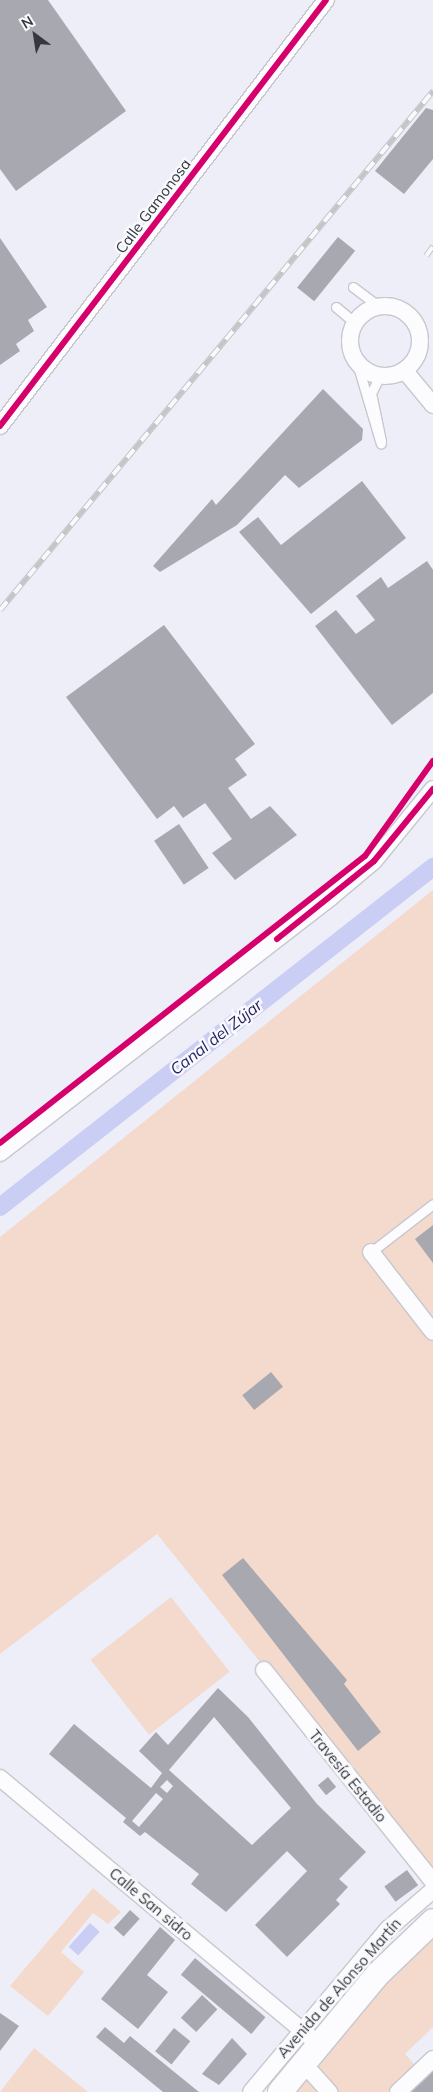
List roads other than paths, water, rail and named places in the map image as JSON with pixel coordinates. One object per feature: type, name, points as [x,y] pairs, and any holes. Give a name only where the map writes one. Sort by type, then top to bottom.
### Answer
[{"type":"main road","name":"Avenida de Alonso Martín","points":[[280,2092],[304,2064],[311,2038],[400,1949],[433,1921]]},
{"type":"street","name":"Calle Gamonosa","points":[[0,426],[326,0]]},
{"type":"street","points":[[380,307],[397,308],[416,324],[419,350],[405,371],[380,376],[357,363],[350,339],[355,323],[380,307]]},
{"type":"street","points":[[405,371],[433,405]]},
{"type":"street","points":[[0,1153],[344,886],[408,823],[433,788]]},
{"type":"street","points":[[371,1252],[433,1332]]},
{"type":"street","name":"Travesía Estadio","points":[[264,1670],[433,1882]]},
{"type":"street","name":"Calle San sidro","points":[[0,1778],[311,2038]]},
{"type":"street","name":"Avenida de Alonso Martín","points":[[251,2092],[311,2038],[388,1928],[433,1890]]},
{"type":"street","points":[[398,2092],[433,2059]]},
{"type":"street","points":[[304,2064],[329,2092]]},
{"type":"lane","points":[[353,287],[380,307]]},
{"type":"lane","points":[[336,307],[355,323]]},
{"type":"lane","points":[[357,363],[381,444],[371,393],[380,376]]},
{"type":"lane","points":[[371,1252],[433,1204]]},
{"type":"water","points":[[90,1923],[100,1932],[78,1955],[69,1947]]},
{"type":"waterway","name":"Canal del Zújar","points":[[0,1207],[433,867]]},
{"type":"railway","points":[[0,610],[433,91]]},
{"type":"railway","points":[[426,256],[433,246]]}]
